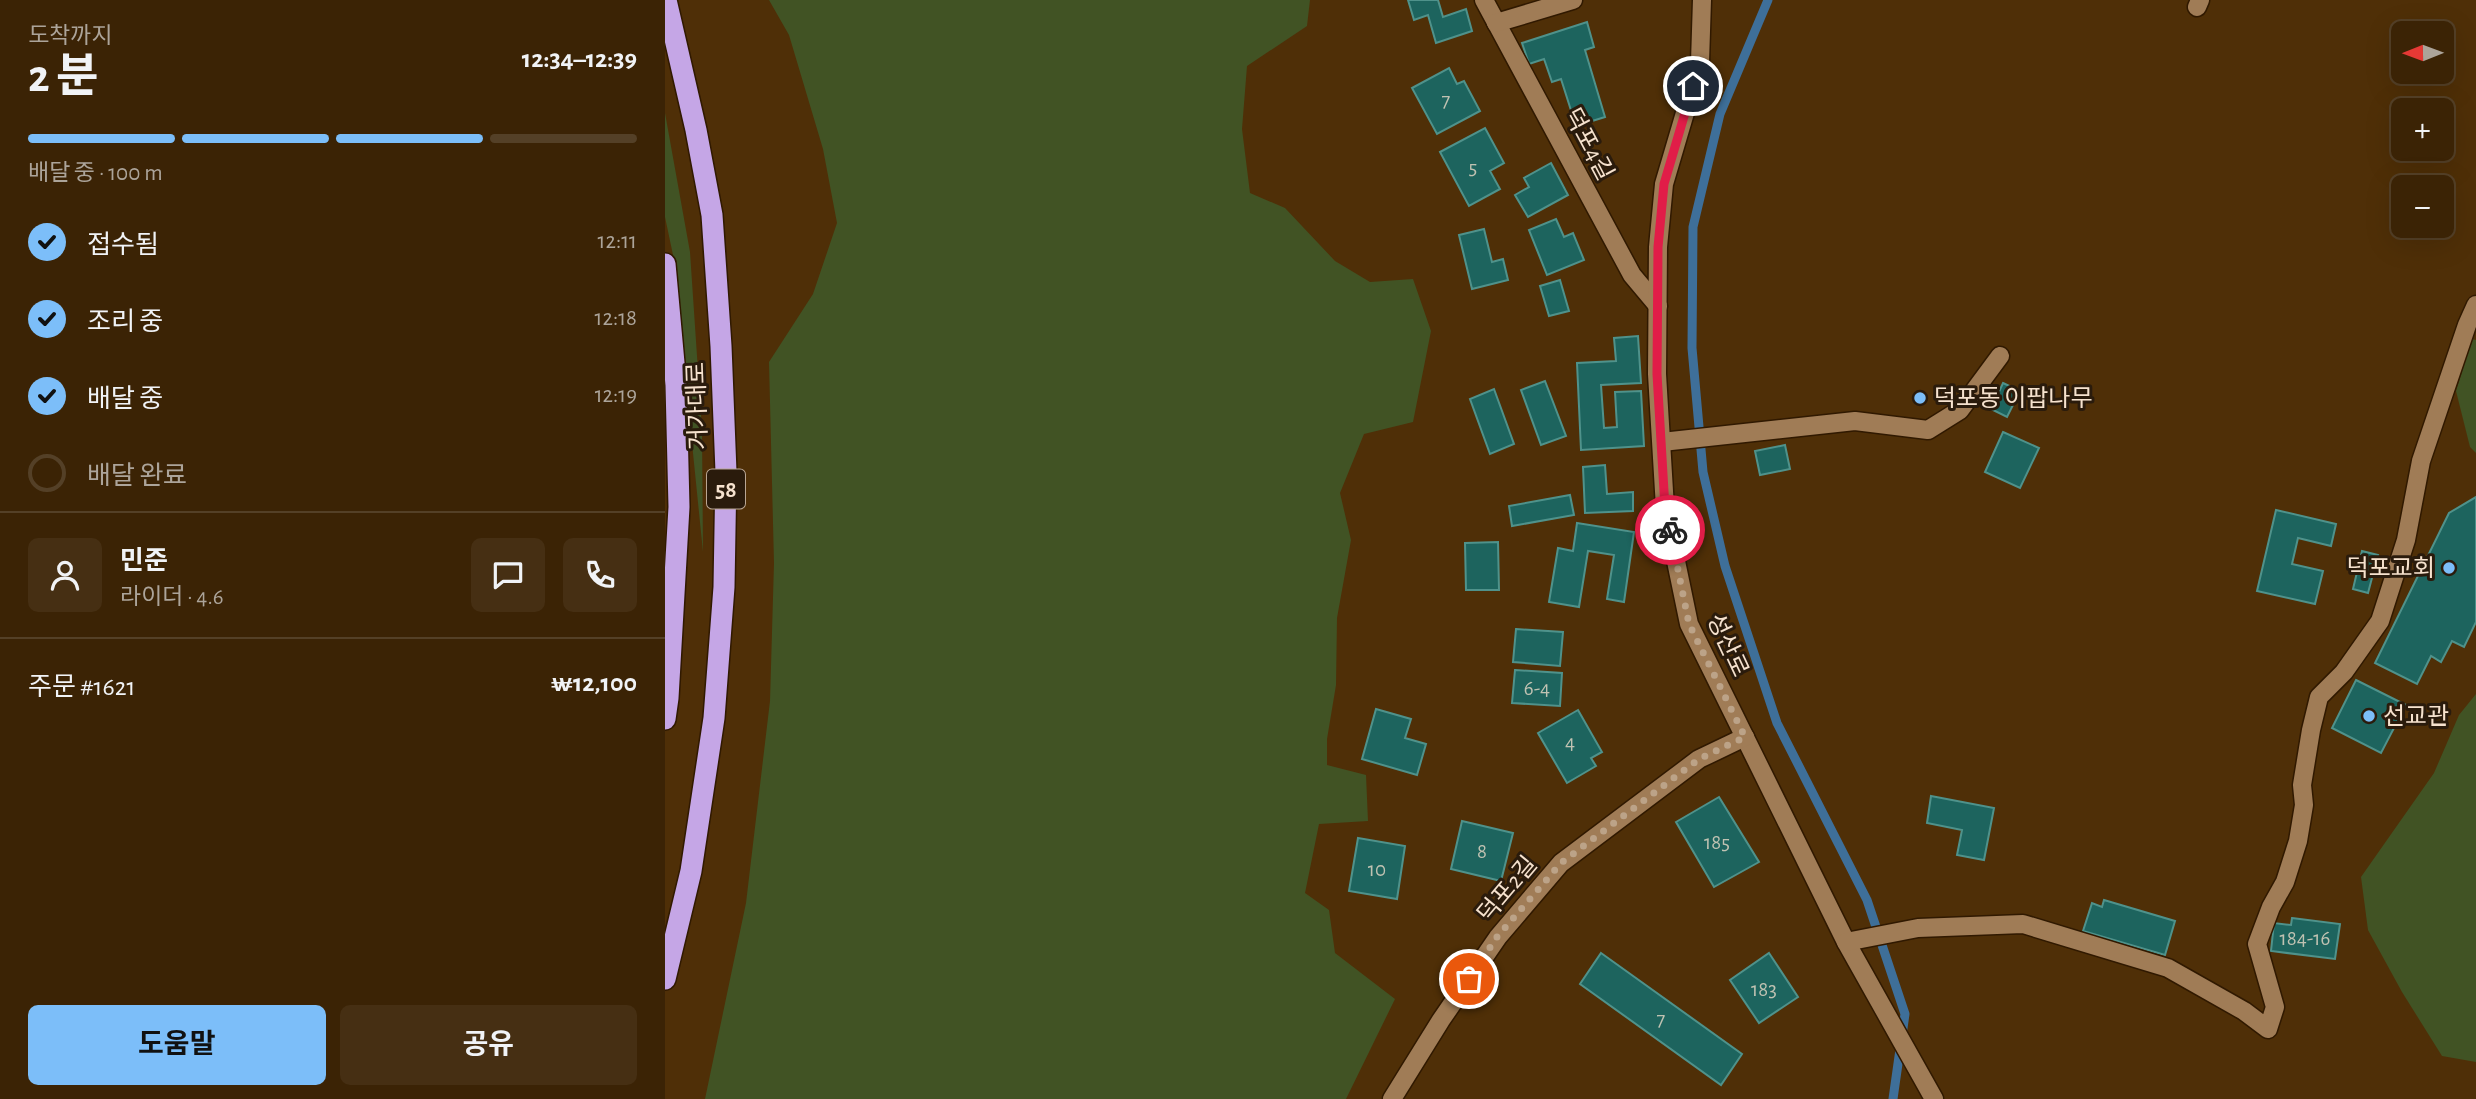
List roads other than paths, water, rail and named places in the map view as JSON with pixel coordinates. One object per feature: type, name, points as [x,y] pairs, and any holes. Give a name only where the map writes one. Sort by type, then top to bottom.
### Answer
[{"type":"highway","name":"거가대로","points":[[665,979],[691,871],[714,718],[724,587],[726,472],[712,215],[696,130],[666,0]]},
{"type":"highway","name":"거가대로","points":[[665,268],[676,385],[679,507],[665,719]]},
{"type":"street","name":"덕포4길","points":[[1484,0],[1627,266],[1658,306]]},
{"type":"street","points":[[1496,23],[1573,0]]},
{"type":"street","name":"성산로","points":[[1702,0],[1700,62],[1664,184],[1658,247],[1657,374],[1665,508],[1689,624],[1846,942],[1934,1099]]},
{"type":"street","points":[[1846,942],[1919,928],[2023,924],[2168,968],[2244,1011],[2267,1029],[2275,1007],[2257,944],[2284,882],[2298,841],[2304,805],[2302,785],[2305,764],[2319,697],[2344,672],[2380,621],[2406,540],[2421,461],[2476,305]]},
{"type":"street","points":[[1661,442],[1855,421],[1928,430],[1960,410],[2000,356]]},
{"type":"street","name":"덕포2길","points":[[1392,1099],[1497,937],[1561,863],[1699,759],[1745,737]]},
{"type":"waterway","points":[[1768,0],[1720,114],[1693,227],[1692,348],[1703,472],[1725,566],[1777,723],[1867,900],[1905,1014],[1893,1099]]},
{"type":"place","name":"덕포동 이팝나무","points":[[1920,398]]},
{"type":"place","name":"덕포교회","points":[[2449,568]]},
{"type":"place","name":"선교관","points":[[2369,716]]}]
